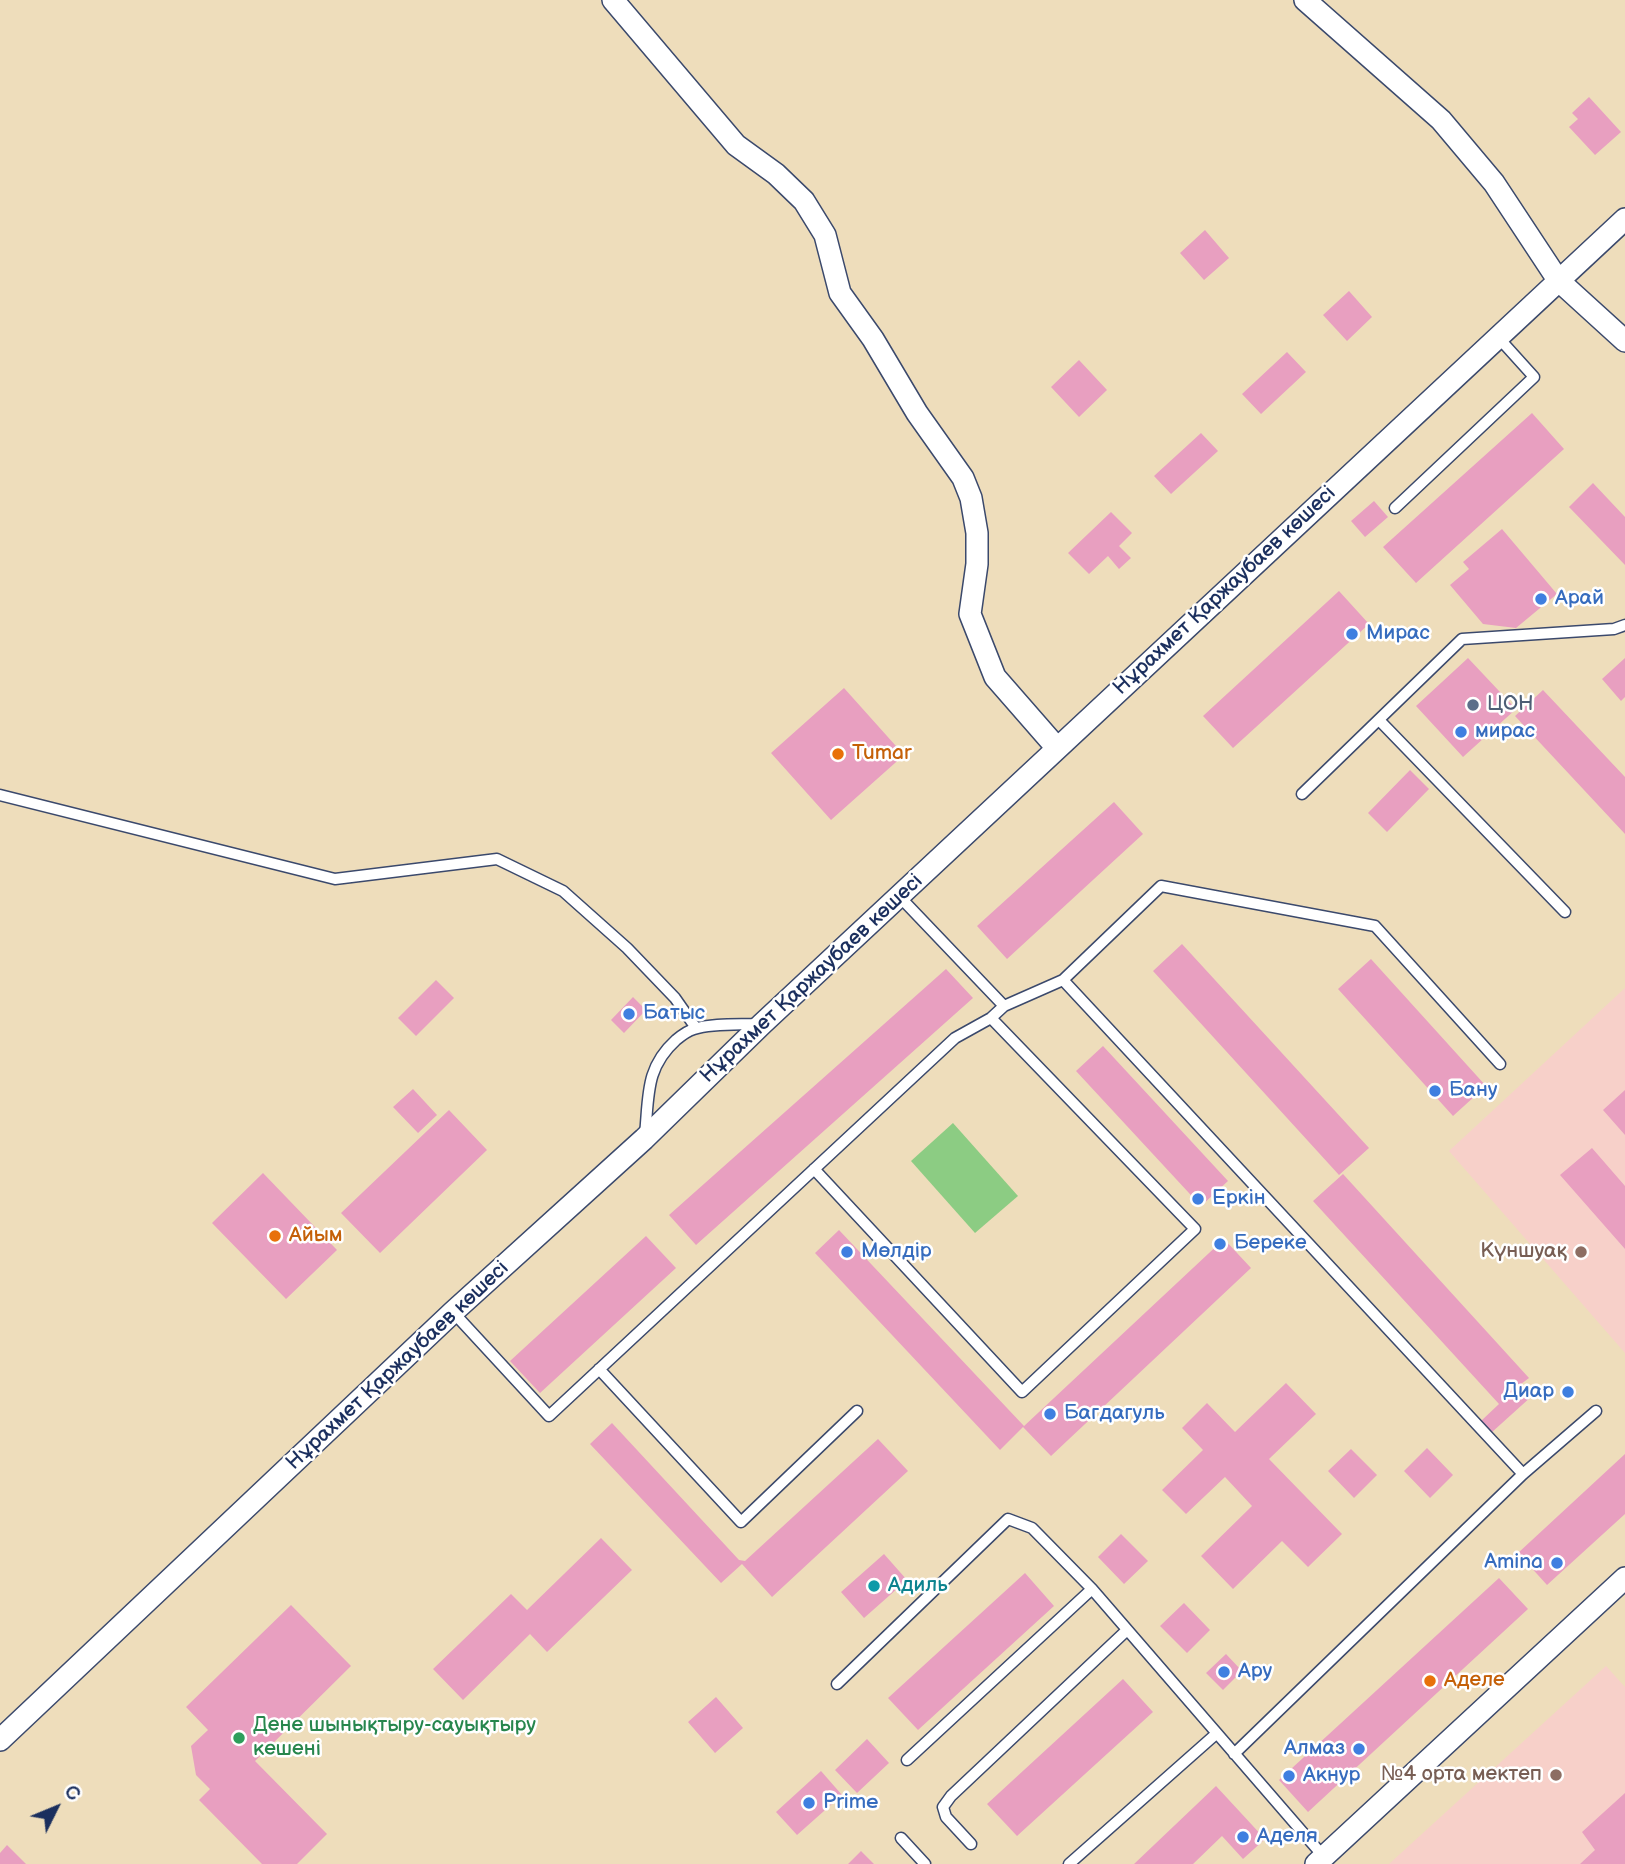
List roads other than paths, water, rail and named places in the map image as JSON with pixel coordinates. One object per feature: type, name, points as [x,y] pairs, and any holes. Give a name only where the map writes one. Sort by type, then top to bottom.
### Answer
[{"type":"street","points":[[613,0],[736,145],[776,174],[804,201],[825,235],[840,293],[873,339],[917,413],[962,478],[971,498],[977,533],[977,565],[970,614],[995,677],[1057,748]]},
{"type":"street","points":[[1305,0],[1441,120],[1494,183],[1558,280],[1625,341]]},
{"type":"street","name":"Нұрахмет Қаржаубаев көшесі","points":[[0,1740],[453,1312],[644,1139],[762,1024],[1625,219]]},
{"type":"street","points":[[1320,1860],[1625,1578]]},
{"type":"lane","points":[[1395,508],[1534,377],[1497,336]]},
{"type":"lane","points":[[1302,794],[1462,639],[1614,629],[1625,625]]},
{"type":"lane","points":[[1379,720],[1565,912]]},
{"type":"lane","points":[[0,795],[335,879],[497,859],[563,891],[646,968],[675,998],[696,1028]]},
{"type":"lane","points":[[453,1312],[549,1416],[955,1038],[992,1018],[1004,1006],[1063,980],[1161,886],[1375,926],[1500,1064]]},
{"type":"lane","points":[[899,896],[1004,1006]]},
{"type":"lane","points":[[1063,980],[1523,1474]]},
{"type":"lane","points":[[814,1169],[1023,1392],[1195,1228],[992,1018]]},
{"type":"lane","points":[[644,1139],[652,1073],[656,1063],[669,1047],[684,1033],[696,1028],[762,1024]]},
{"type":"lane","points":[[599,1369],[741,1522],[858,1411]]},
{"type":"lane","points":[[1234,1755],[1523,1474],[1596,1411]]},
{"type":"lane","points":[[837,1684],[1008,1519],[1032,1528],[1092,1589],[1320,1860]]},
{"type":"lane","points":[[907,1760],[1092,1589]]},
{"type":"lane","points":[[971,1844],[946,1817],[943,1807],[951,1796],[1126,1631]]},
{"type":"lane","points":[[1069,1864],[1216,1734]]},
{"type":"lane","points":[[901,1838],[925,1864]]},
{"type":"place","name":"Арай","points":[[1541,599]]},
{"type":"place","name":"Мирас","points":[[1352,634]]},
{"type":"place","name":"ЦОН","points":[[1473,705]]},
{"type":"place","name":"мирас","points":[[1461,732]]},
{"type":"place","name":"Tumar","points":[[838,754]]},
{"type":"place","name":"Батыс","points":[[629,1014]]},
{"type":"place","name":"Бану","points":[[1435,1091]]},
{"type":"place","name":"Еркін","points":[[1198,1199]]},
{"type":"place","name":"Айым","points":[[275,1236]]},
{"type":"place","name":"Береке","points":[[1220,1244]]},
{"type":"place","name":"Мөлдір","points":[[847,1252]]},
{"type":"place","name":"Күншуақ","points":[[1581,1252]]},
{"type":"place","name":"Диар","points":[[1568,1392]]},
{"type":"place","name":"Багдагуль","points":[[1050,1414]]},
{"type":"place","name":"Amina","points":[[1557,1563]]},
{"type":"place","name":"Адиль","points":[[874,1586]]},
{"type":"place","name":"Ару","points":[[1224,1672]]},
{"type":"place","name":"Аделе","points":[[1430,1681]]},
{"type":"place","name":"Дене шынықтыру-сауықтыру кешені","points":[[239,1738]]},
{"type":"place","name":"Алмаз","points":[[1359,1749]]},
{"type":"place","name":"№4 орта мектеп","points":[[1556,1775]]},
{"type":"place","name":"Акнур","points":[[1289,1776]]},
{"type":"place","name":"Prime","points":[[809,1803]]},
{"type":"place","name":"Аделя","points":[[1243,1837]]}]
